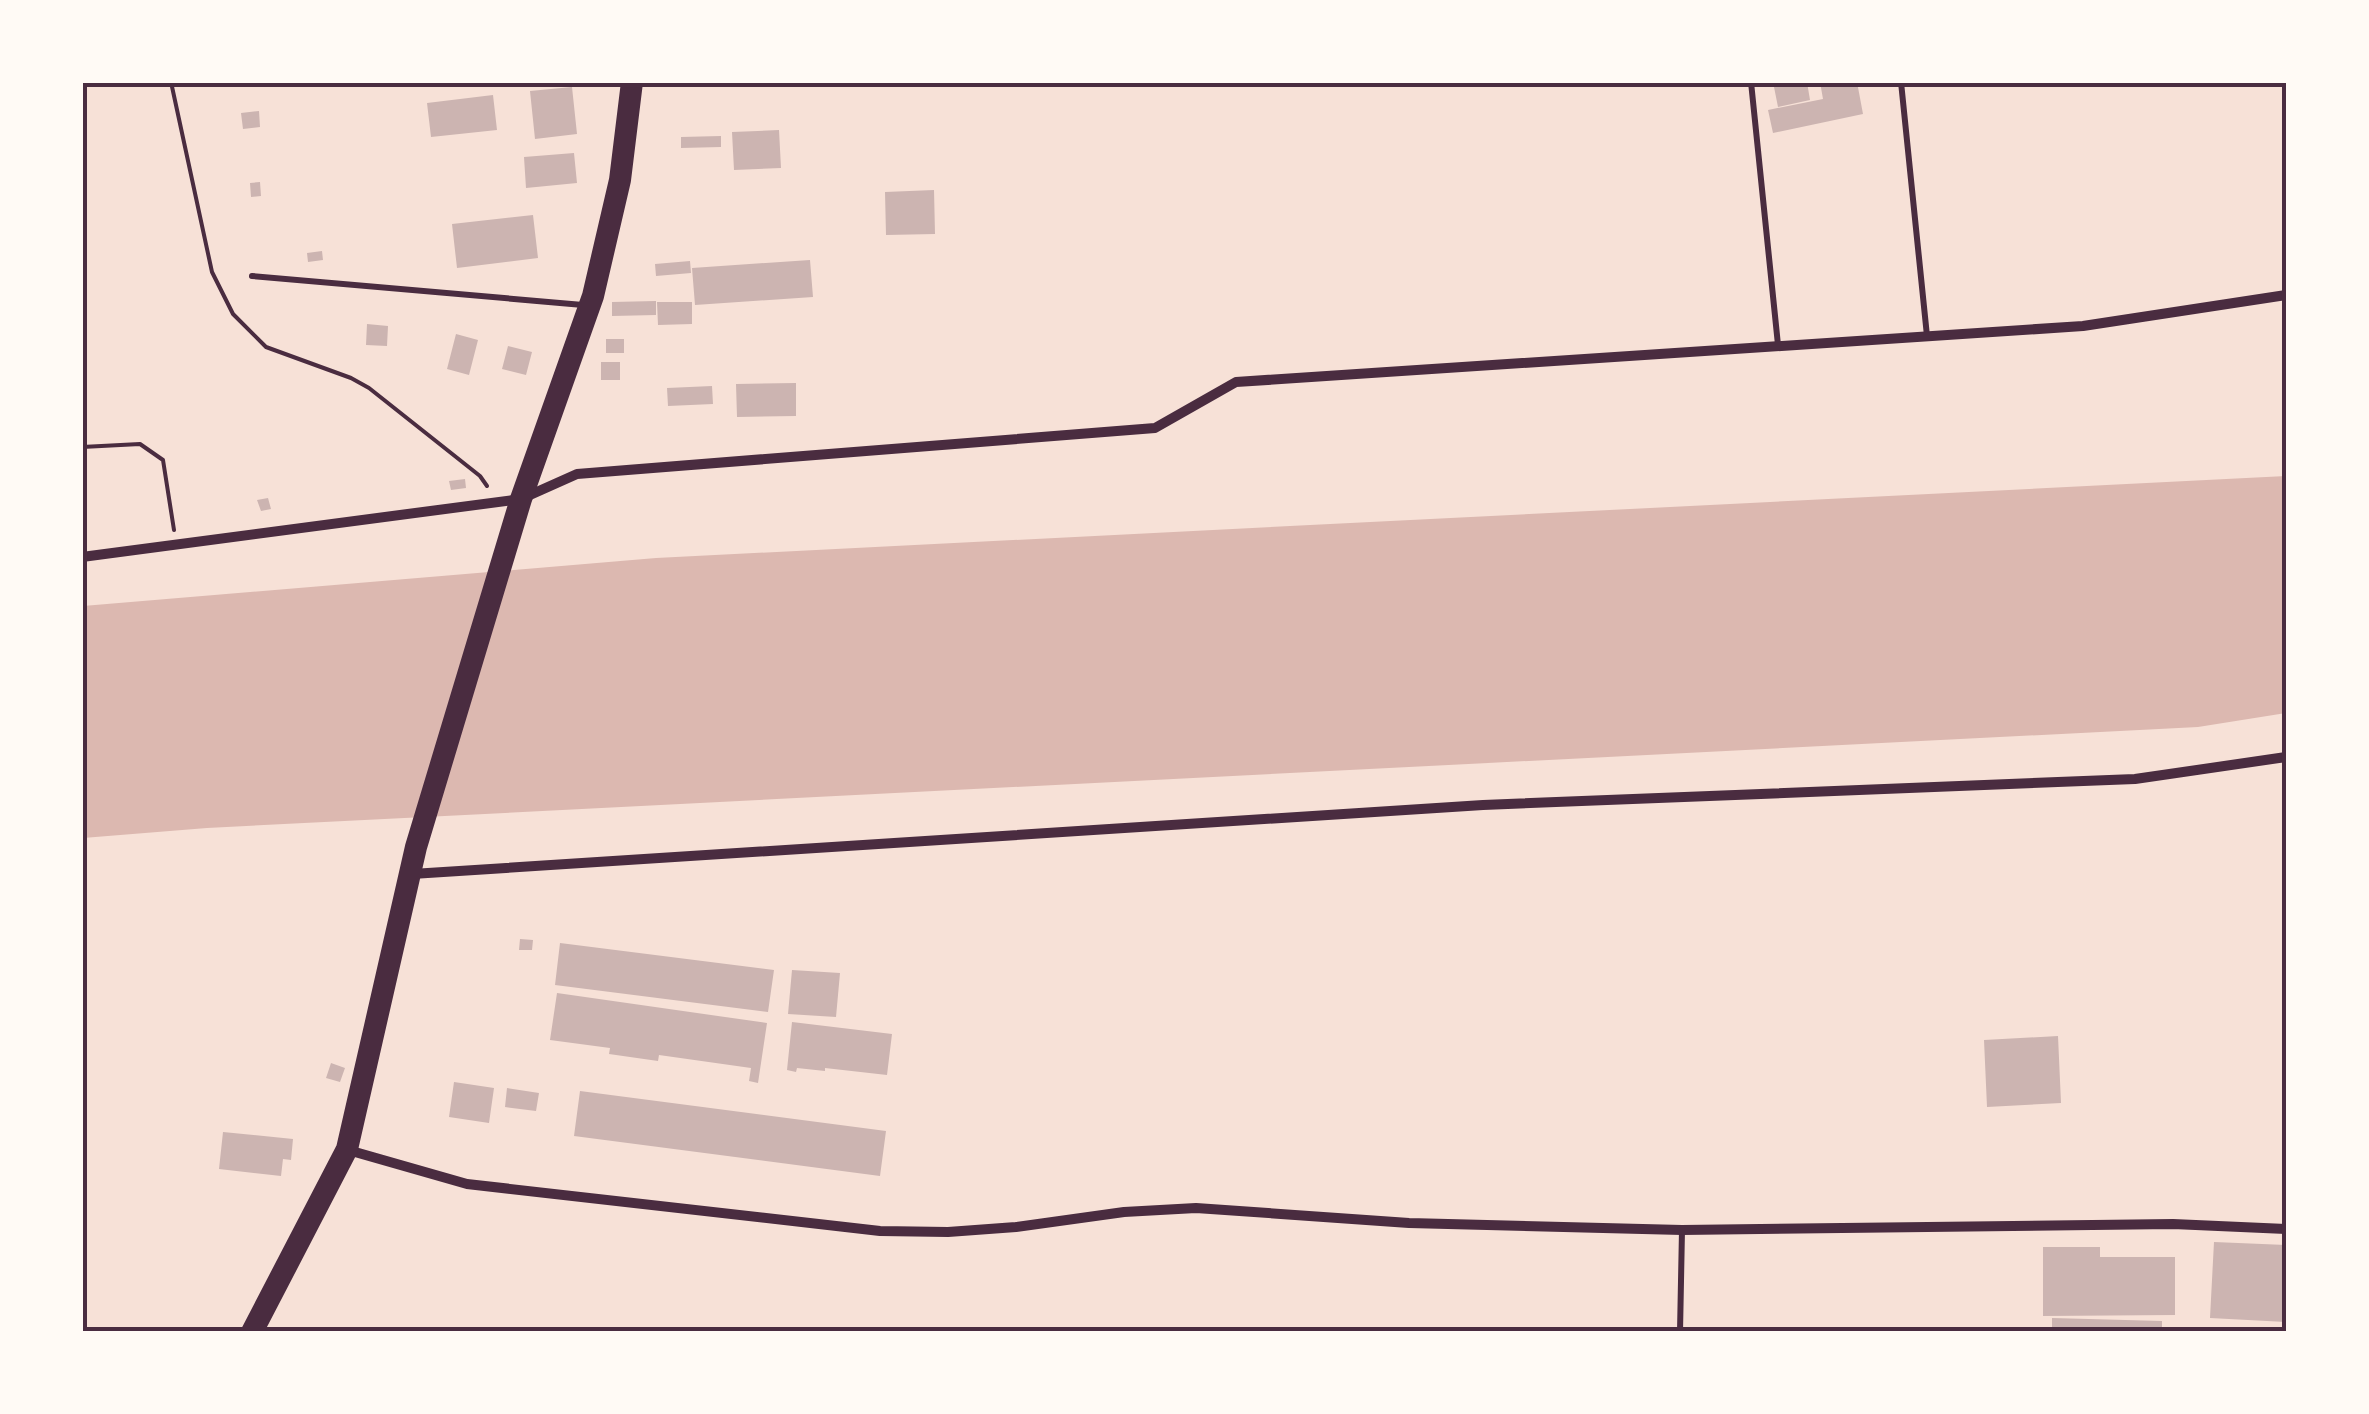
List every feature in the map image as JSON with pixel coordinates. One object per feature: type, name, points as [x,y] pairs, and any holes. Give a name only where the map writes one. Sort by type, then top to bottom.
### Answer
[{"type":"main road","points":[[252,1332],[347,1149],[416,847],[510,501],[590,305],[608,240],[632,82]]},
{"type":"street","points":[[82,557],[510,501],[577,474],[1155,428],[1236,382],[2084,326],[2286,295]]},
{"type":"street","points":[[410,874],[1483,805],[2136,780],[2286,757]]},
{"type":"street","points":[[347,1149],[467,1184],[880,1231],[999,1228],[1124,1212],[1196,1208],[1409,1223],[1682,1230],[2172,1224],[2286,1229]]},
{"type":"lane","points":[[1751,82],[1778,348]]},
{"type":"lane","points":[[1901,82],[1928,338]]},
{"type":"lane","points":[[252,276],[590,305]]},
{"type":"lane","points":[[1680,1332],[1682,1230]]},
{"type":"path","points":[[171,82],[212,272],[234,314],[266,348],[369,388],[510,501]]},
{"type":"path","points":[[82,447],[140,444],[162,460],[177,544]]},
{"type":"shaded area","points":[[2286,476],[2286,713],[2198,727],[207,828],[83,838],[83,606],[656,558]]},
{"type":"building","points":[[1773,82],[1807,82],[1810,100],[1778,107]]},
{"type":"building","points":[[1820,82],[1857,82],[1863,114],[1773,133],[1768,110],[1823,99]]},
{"type":"building","points":[[572,87],[577,134],[535,139],[530,91]]},
{"type":"building","points":[[493,95],[497,130],[431,137],[427,103]]},
{"type":"building","points":[[259,111],[260,127],[243,129],[241,113]]},
{"type":"building","points":[[779,130],[781,168],[734,170],[732,132]]},
{"type":"building","points":[[721,136],[721,147],[681,148],[681,137]]},
{"type":"building","points":[[574,153],[577,183],[526,188],[524,157]]},
{"type":"building","points":[[260,182],[261,196],[251,197],[250,183]]},
{"type":"building","points":[[934,190],[935,234],[886,235],[885,192]]},
{"type":"building","points":[[533,215],[538,258],[457,268],[452,224]]},
{"type":"building","points":[[322,251],[323,260],[308,262],[307,253]]},
{"type":"building","points":[[810,260],[813,297],[695,305],[692,268]]},
{"type":"building","points":[[690,261],[691,273],[656,276],[655,264]]},
{"type":"building","points":[[656,301],[656,315],[612,316],[612,302]]},
{"type":"building","points":[[657,302],[692,302],[692,324],[658,325]]},
{"type":"building","points":[[367,324],[388,326],[387,346],[366,345]]},
{"type":"building","points":[[456,334],[478,340],[469,375],[447,369]]},
{"type":"building","points":[[606,339],[624,339],[624,353],[606,353]]},
{"type":"building","points":[[508,346],[532,352],[526,375],[502,369]]},
{"type":"building","points":[[601,362],[620,362],[620,380],[601,380]]},
{"type":"building","points":[[796,383],[796,416],[737,417],[736,384]]},
{"type":"building","points":[[712,386],[713,404],[668,406],[667,388]]},
{"type":"building","points":[[465,479],[466,488],[451,490],[449,481]]},
{"type":"building","points":[[268,498],[271,509],[261,511],[257,500]]},
{"type":"building","points":[[520,939],[533,940],[532,950],[519,950]]},
{"type":"building","points":[[560,943],[774,970],[768,1012],[555,985]]},
{"type":"building","points":[[792,970],[840,973],[836,1017],[788,1014]]},
{"type":"building","points":[[557,993],[767,1023],[758,1083],[749,1081],[751,1068],[659,1055],[658,1061],[609,1054],[610,1048],[550,1040]]},
{"type":"building","points":[[792,1022],[892,1034],[887,1075],[825,1068],[787,1070]]},
{"type":"building","points":[[2058,1036],[2061,1103],[1987,1107],[1984,1040]]},
{"type":"building","points":[[331,1063],[345,1068],[340,1082],[326,1078]]},
{"type":"building","points":[[454,1082],[494,1088],[489,1123],[449,1117]]},
{"type":"building","points":[[507,1088],[539,1093],[536,1111],[505,1107]]},
{"type":"building","points":[[580,1091],[886,1131],[880,1176],[574,1136]]},
{"type":"building","points":[[223,1132],[293,1139],[291,1160],[283,1159],[281,1176],[219,1169]]},
{"type":"building","points":[[2214,1242],[2286,1245],[2286,1322],[2210,1318]]},
{"type":"building","points":[[2043,1247],[2100,1247],[2100,1257],[2175,1257],[2175,1315],[2043,1316]]},
{"type":"building","points":[[2052,1318],[2162,1321],[2162,1332],[2052,1332]]}]
